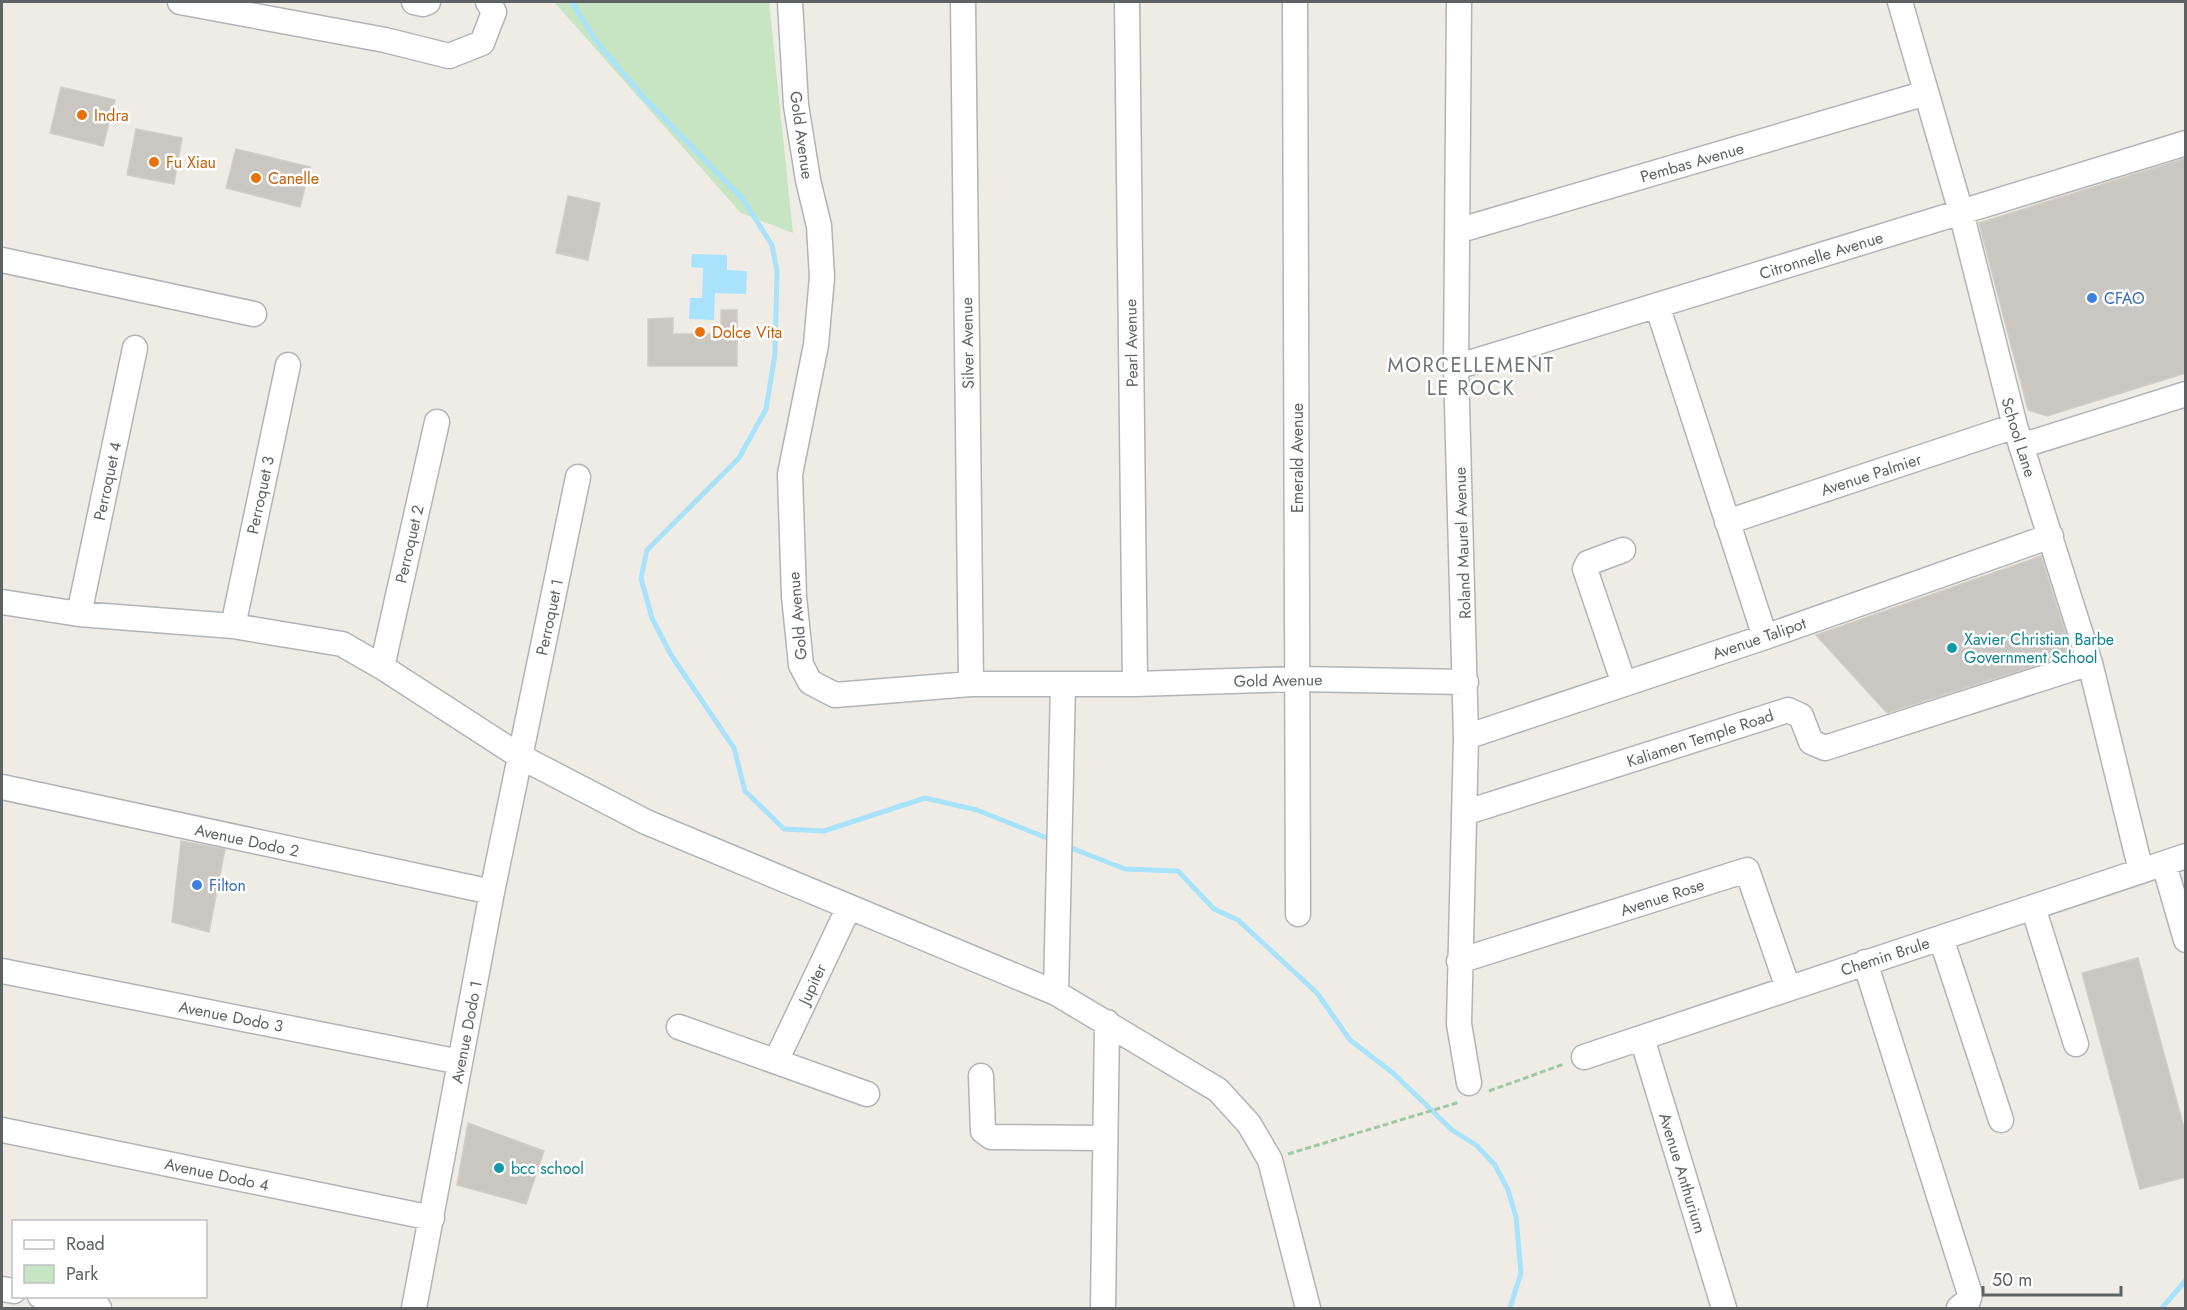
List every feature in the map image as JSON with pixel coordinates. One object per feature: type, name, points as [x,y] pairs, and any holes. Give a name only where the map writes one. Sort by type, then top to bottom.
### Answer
[{"type":"street","points":[[188,2],[385,40],[449,56],[482,43],[494,12],[488,2]]},
{"type":"street","points":[[414,2],[423,4],[428,2]]},
{"type":"street","name":"Gold Avenue","points":[[790,2],[796,105],[819,226],[822,277],[816,345],[790,474],[794,596],[801,665],[810,682],[835,694],[971,684],[1135,684],[1298,679],[1466,682]]},
{"type":"street","name":"Silver Avenue","points":[[963,2],[971,684]]},
{"type":"street","name":"Pearl Avenue","points":[[1127,2],[1135,684]]},
{"type":"street","name":"Emerald Avenue","points":[[1295,2],[1298,914]]},
{"type":"street","name":"Roland Maurel Avenue","points":[[1459,2],[1456,367],[1466,682],[1459,961],[1461,1048],[1474,1091]]},
{"type":"street","name":"School Lane","points":[[1900,2],[1960,212],[2018,436],[2090,663],[2141,871]]},
{"type":"street","name":"Pembas Avenue","points":[[1457,231],[1926,93]]},
{"type":"street","name":"Citronnelle Avenue","points":[[1456,367],[2186,143]]},
{"type":"street","points":[[2,260],[255,314]]},
{"type":"street","points":[[1657,305],[1765,637]]},
{"type":"street","name":"Perroquet 4","points":[[79,614],[135,348]]},
{"type":"street","name":"Perroquet 3","points":[[233,626],[288,365]]},
{"type":"street","name":"Avenue Palmier","points":[[1727,522],[2018,436],[2186,394]]},
{"type":"street","name":"Perroquet 2","points":[[382,667],[437,422]]},
{"type":"street","name":"Perroquet 1","points":[[521,757],[578,477]]},
{"type":"street","name":"Avenue Talipot","points":[[1466,737],[1765,637],[2051,536]]},
{"type":"street","points":[[1623,550],[1588,563],[1585,569],[1624,684]]},
{"type":"street","points":[[2,602],[79,614],[233,626],[342,644],[382,667],[521,757],[646,822],[1056,993],[1218,1090],[1249,1124],[1269,1160],[1308,1308]]},
{"type":"street","name":"Kaliamen Temple Road","points":[[1464,813],[1788,710],[1801,716],[1811,742],[1825,748],[2090,663]]},
{"type":"street","points":[[1056,993],[1063,685]]},
{"type":"street","name":"Avenue Dodo 1","points":[[414,1308],[492,892],[521,757]]},
{"type":"street","name":"Avenue Dodo 2","points":[[2,787],[492,892]]},
{"type":"street","points":[[2175,860],[2186,940]]},
{"type":"street","name":"Chemin Brule","points":[[1584,1057],[2175,860]]},
{"type":"street","name":"Avenue Rose","points":[[1459,961],[1747,870],[1788,988]]},
{"type":"street","name":"Jupiter","points":[[776,1061],[849,907]]},
{"type":"street","points":[[2033,907],[2076,1044]]},
{"type":"street","points":[[1941,938],[2001,1120]]},
{"type":"street","points":[[1865,962],[1970,1294],[1968,1301],[1959,1308]]},
{"type":"street","name":"Avenue Dodo 3","points":[[2,971],[460,1062]]},
{"type":"street","points":[[1103,1308],[1107,1022]]},
{"type":"street","points":[[679,1027],[867,1094]]},
{"type":"street","name":"Avenue Anthurium","points":[[1642,1038],[1724,1308]]},
{"type":"street","points":[[981,1076],[983,1131],[992,1137],[1104,1138]]},
{"type":"street","name":"Avenue Dodo 4","points":[[2,1130],[432,1218]]},
{"type":"street","points":[[50,1298],[99,1308]]},
{"type":"path","points":[[1269,1160],[1445,1107],[1474,1091],[1584,1057]]},
{"type":"green space","points":[[554,2],[769,2],[793,233],[741,213]]},
{"type":"water","points":[[692,254],[727,255],[727,270],[747,271],[746,294],[715,293],[714,320],[689,319],[690,298],[702,298],[703,268],[691,267]]},
{"type":"building","points":[[61,87],[115,100],[103,146],[50,133]]},
{"type":"building","points":[[136,129],[182,138],[174,184],[127,175]]},
{"type":"building","points":[[236,149],[310,167],[300,207],[226,188]]},
{"type":"building","name":"CFAO","points":[[2186,158],[2186,373],[2047,416],[2028,410],[1979,223]]},
{"type":"building","points":[[568,196],[600,203],[588,260],[556,253]]},
{"type":"building","points":[[721,310],[737,310],[737,366],[648,366],[648,319],[673,318],[673,334],[721,334]]},
{"type":"building","name":"Xavier Christian Barbe Government School","points":[[2041,556],[2072,654],[1887,713],[1816,635]]},
{"type":"building","name":"Filton","points":[[181,841],[225,849],[209,932],[172,922]]},
{"type":"building","points":[[2138,958],[2186,1135],[2186,1177],[2140,1189],[2082,973]]},
{"type":"building","name":"bcc school","points":[[468,1123],[544,1151],[526,1204],[457,1185]]},
{"type":"waterway","points":[[572,2],[596,41],[647,101],[742,198],[772,245],[777,271],[775,354],[766,409],[739,458],[647,550],[641,578],[652,618],[671,655],[734,748],[745,791],[784,829],[824,831],[925,798],[977,810],[1052,840]]},
{"type":"waterway","points":[[1066,846],[1125,869],[1178,871],[1214,909],[1238,920],[1317,993],[1350,1040],[1393,1073],[1452,1130],[1476,1145],[1495,1165],[1508,1190],[1516,1217],[1521,1273],[1510,1308]]},
{"type":"waterway","points":[[2162,1308],[2186,1280]]},
{"type":"place","name":"Indra","points":[[82,115]]},
{"type":"place","name":"Fu Xiau","points":[[154,162]]},
{"type":"place","name":"Canelle","points":[[256,178]]},
{"type":"place","name":"CFAO","points":[[2092,298]]},
{"type":"place","name":"Dolce Vita","points":[[700,332]]},
{"type":"place","name":"Xavier Christian Barbe Government School","points":[[1952,648]]},
{"type":"place","name":"Filton","points":[[197,885]]},
{"type":"place","name":"bcc school","points":[[499,1168]]},
{"type":"district","name":"MORCELLEMENT LE ROCK","points":[[1471,376]]}]
